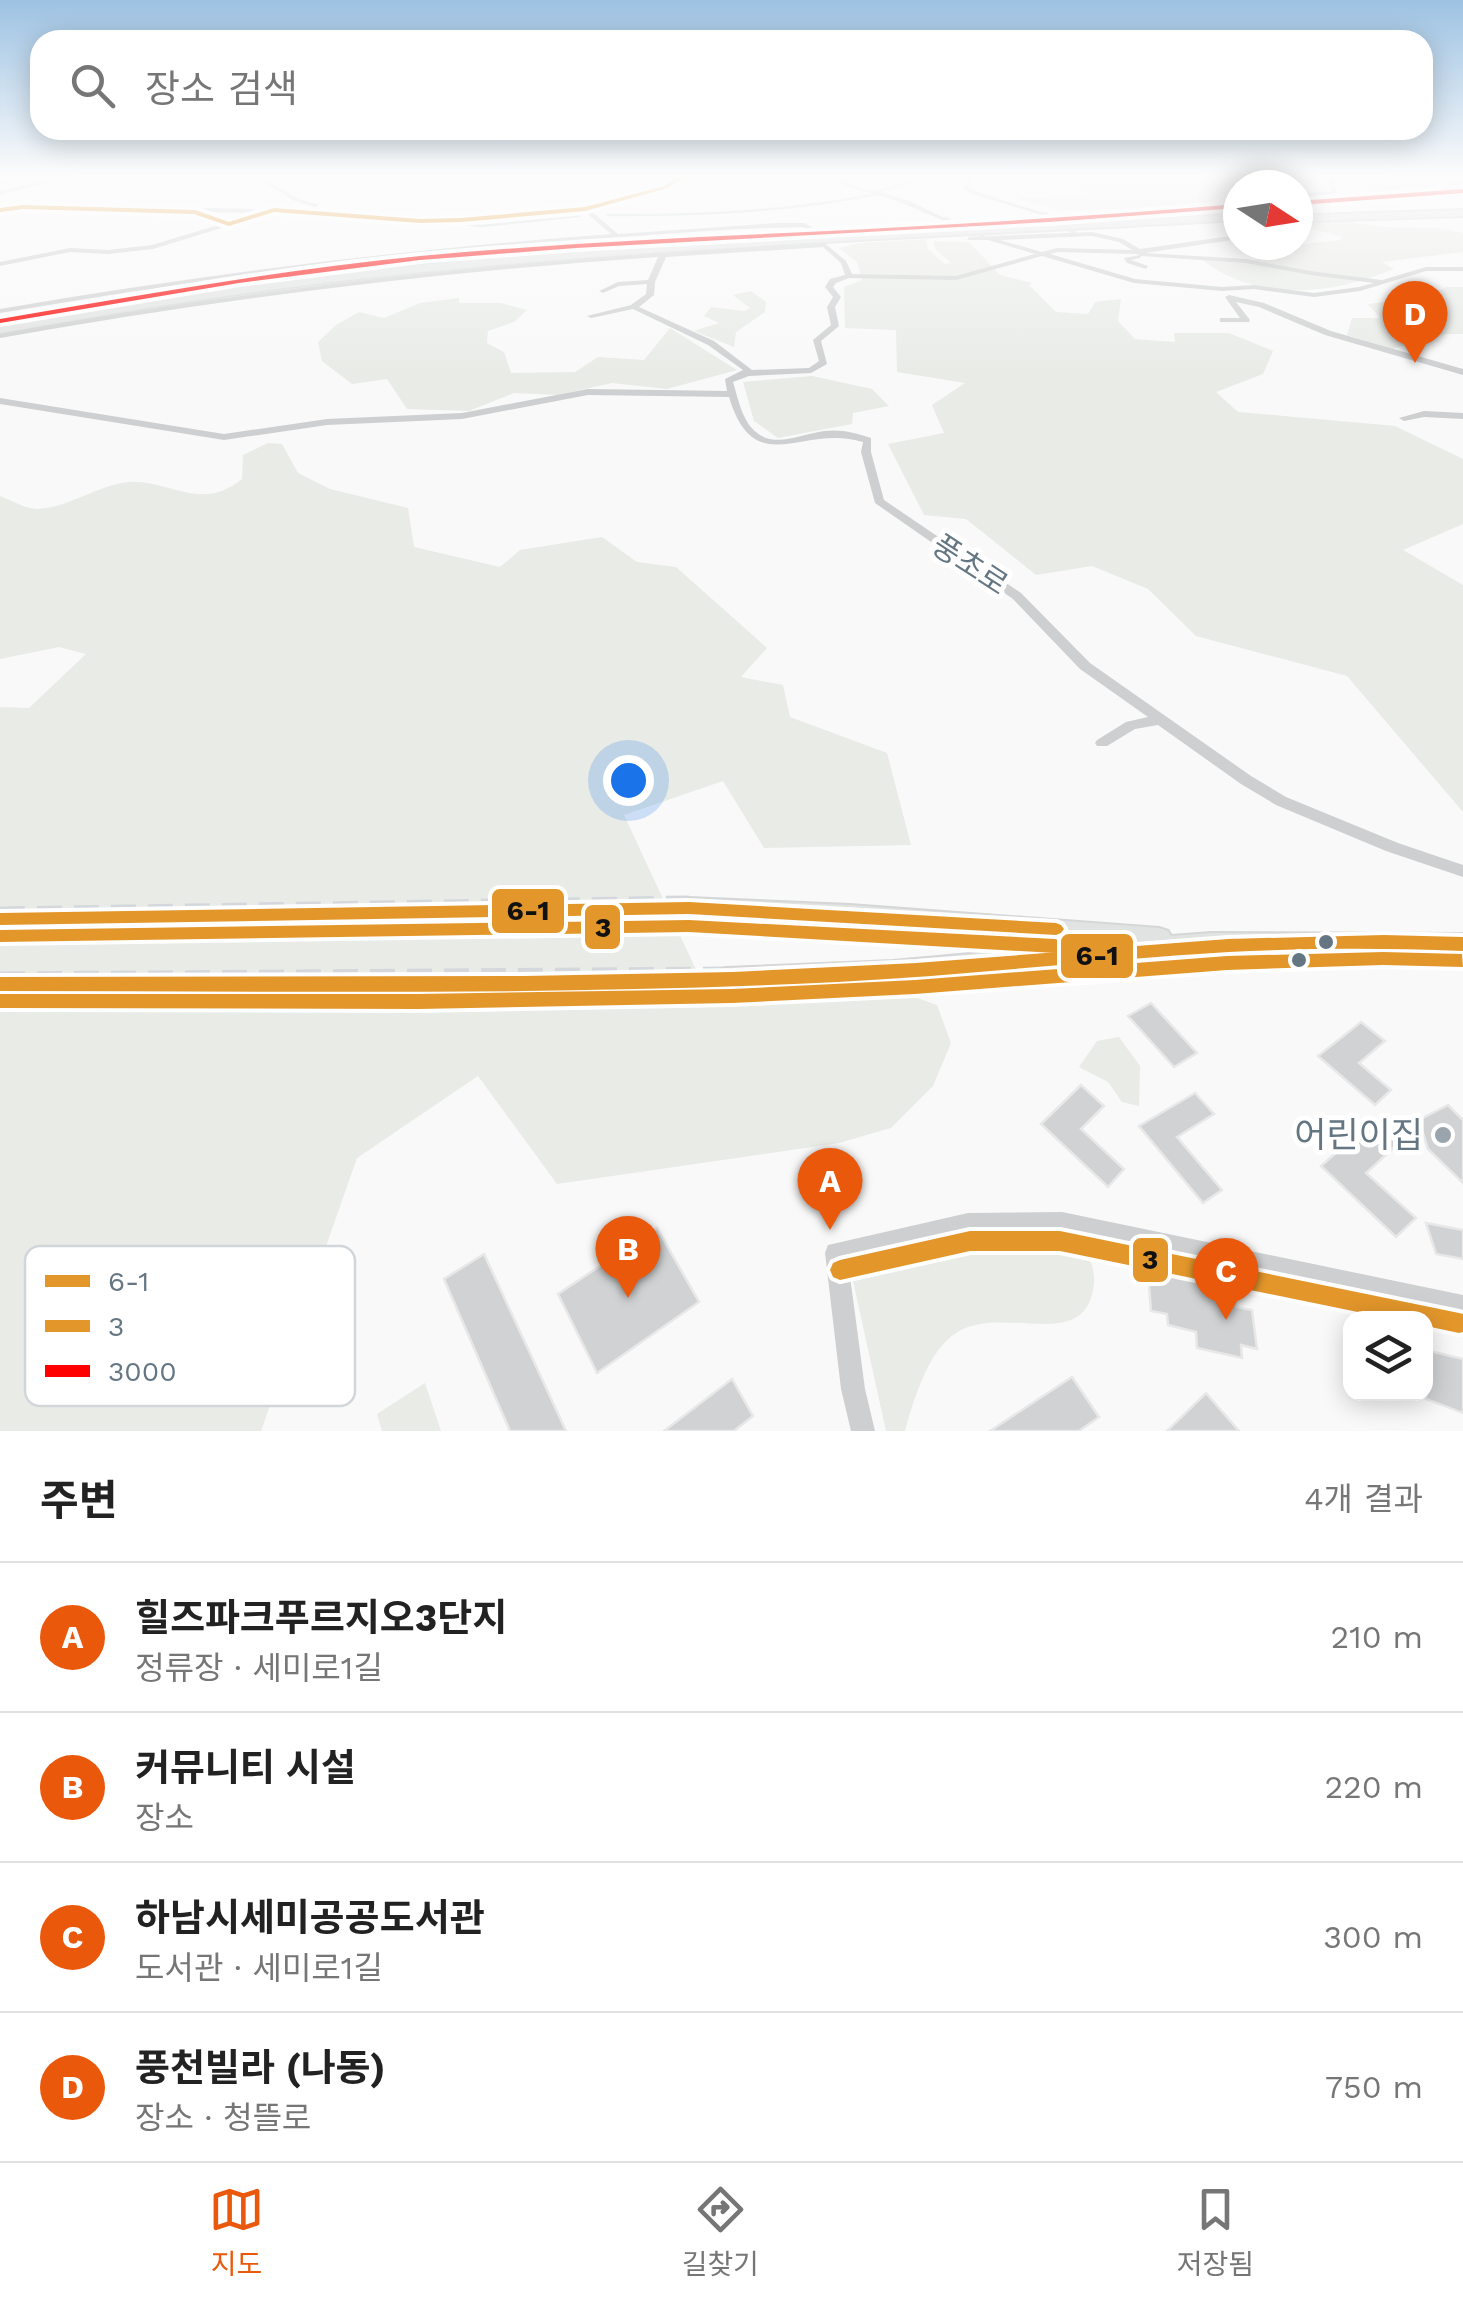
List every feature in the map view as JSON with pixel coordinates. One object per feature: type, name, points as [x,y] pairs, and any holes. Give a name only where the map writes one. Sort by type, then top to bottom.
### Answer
[{"type":"highway","points":[[0,321],[226,283],[478,253],[680,242]]},
{"type":"highway","points":[[0,332],[192,296],[478,260],[806,242]]},
{"type":"main road","points":[[689,908],[908,919],[1211,942],[1463,944]]},
{"type":"main road","points":[[726,979],[893,972],[1211,942]]},
{"type":"street","points":[[0,264],[70,250],[108,252],[170,242]]},
{"type":"street","points":[[0,311],[333,260],[539,242]]},
{"type":"street","points":[[998,242],[1134,281],[1314,294],[1360,289],[1426,268],[1463,269]]},
{"type":"street","points":[[1123,242],[1139,254]]},
{"type":"street","points":[[1146,267],[1127,258],[1210,242]]},
{"type":"street","points":[[0,332],[230,295],[508,265],[656,254],[823,244],[844,262],[850,276]]},
{"type":"street","points":[[0,401],[224,437],[327,422],[462,416],[588,392],[730,394],[728,381],[748,373],[810,370],[824,362],[817,340],[835,326],[831,307],[837,297],[830,287],[833,281],[850,276],[956,278],[1061,250],[1246,260],[1380,281]]},
{"type":"street","points":[[592,316],[634,307],[650,295],[651,282],[663,257],[656,254]]},
{"type":"street","points":[[1162,256],[1170,267]]},
{"type":"street","points":[[603,291],[618,284],[651,282]]},
{"type":"street","points":[[1222,288],[1246,320],[1224,320]]},
{"type":"street","points":[[1230,298],[1262,305],[1328,333],[1463,372]]},
{"type":"street","points":[[634,307],[727,352],[748,373]]},
{"type":"street","name":"풍초로","points":[[730,394],[742,427],[769,441],[800,442],[841,431],[868,440],[866,452],[874,494],[879,500],[959,560],[1017,596],[1085,666],[1281,801],[1392,847],[1463,870]]},
{"type":"street","points":[[1404,418],[1424,414],[1463,416]]},
{"type":"street","points":[[1102,743],[1132,725],[1159,720]]},
{"type":"street","points":[[863,1431],[853,1389],[836,1253],[918,1234],[968,1224],[1062,1223],[1463,1306]]},
{"type":"shaded area","points":[[927,242],[928,249],[945,264],[951,263],[935,249],[933,242],[969,242],[1000,275],[1032,283],[1029,285],[1056,312],[1088,314],[1095,302],[1121,299],[1118,321],[1135,339],[1175,342],[1174,333],[1229,333],[1273,351],[1263,374],[1216,392],[1238,412],[1395,426],[1463,459],[1463,524],[1403,550],[1463,585],[1463,812],[1347,676],[1196,636],[1148,589],[1092,566],[1036,575],[966,519],[924,515],[888,444],[944,433],[932,405],[965,383],[897,372],[896,330],[845,328],[844,287],[862,280],[857,262],[839,248],[860,243]]},
{"type":"shaded area","points":[[1323,242],[1463,242],[1463,252],[1382,262],[1394,269],[1320,289],[1270,288],[1246,283],[1201,259],[1313,260],[1313,243]]},
{"type":"shaded area","points":[[1446,287],[1463,287],[1463,334],[1446,334],[1392,349],[1347,335],[1352,318],[1380,318],[1368,304],[1433,295]]},
{"type":"shaded area","points":[[751,291],[766,302],[765,312],[736,332],[734,347],[694,331],[719,323],[704,316],[711,307],[744,311],[750,308],[733,295]]},
{"type":"shaded area","points":[[459,298],[459,303],[501,303],[527,310],[514,322],[488,331],[487,343],[504,352],[511,373],[575,372],[598,357],[644,360],[670,328],[737,370],[667,389],[612,383],[558,395],[514,393],[469,411],[407,409],[387,379],[352,384],[322,361],[318,342],[336,325],[359,312],[384,318],[420,303]]},
{"type":"shaded area","points":[[812,376],[872,389],[889,406],[853,413],[852,424],[778,438],[754,421],[743,382]]},
{"type":"shaded area","points":[[268,443],[282,444],[298,473],[330,489],[408,508],[414,547],[500,567],[520,550],[602,537],[637,562],[676,567],[767,648],[741,677],[783,685],[790,717],[887,753],[911,845],[764,848],[723,781],[624,815],[699,976],[732,992],[891,989],[937,1005],[951,1043],[933,1086],[891,1128],[839,1143],[557,1184],[478,1076],[357,1158],[326,1246],[25,1246],[25,1406],[270,1406],[261,1431],[0,1431],[0,707],[29,708],[86,654],[59,647],[0,659],[0,496],[37,509],[129,482],[213,493],[242,479],[243,455]]},
{"type":"shaded area","points":[[1119,1037],[1140,1066],[1139,1106],[1122,1102],[1108,1082],[1079,1067],[1097,1041]]},
{"type":"shaded area","points":[[1030,1231],[1068,1239],[1086,1253],[1094,1280],[1085,1309],[1072,1319],[1055,1323],[992,1323],[971,1326],[953,1335],[928,1366],[905,1431],[886,1431],[853,1281],[855,1263],[871,1253],[914,1241]]},
{"type":"shaded area","points":[[425,1383],[441,1431],[382,1431],[377,1414]]},
{"type":"building","points":[[1151,1003],[1197,1053],[1174,1067],[1128,1016]]},
{"type":"building","points":[[1361,1022],[1385,1041],[1359,1063],[1391,1090],[1375,1105],[1318,1056]]},
{"type":"building","points":[[1081,1085],[1104,1106],[1081,1129],[1124,1169],[1108,1187],[1041,1124]]},
{"type":"building","points":[[1195,1093],[1214,1114],[1177,1137],[1222,1190],[1203,1203],[1139,1126]]},
{"type":"building","name":"어린이집","points":[[1448,1105],[1463,1120],[1463,1183],[1428,1149],[1419,1120]]},
{"type":"building","points":[[1372,1121],[1398,1144],[1366,1173],[1416,1218],[1396,1237],[1321,1166]]},
{"type":"building","points":[[1426,1223],[1463,1230],[1463,1259],[1436,1254]]},
{"type":"building","points":[[657,1228],[699,1302],[597,1373],[558,1294]]},
{"type":"building","points":[[484,1254],[566,1431],[510,1431],[444,1279]]},
{"type":"building","points":[[1148,1272],[1234,1290],[1236,1307],[1252,1310],[1257,1349],[1241,1345],[1242,1358],[1197,1348],[1196,1332],[1168,1325],[1167,1314],[1151,1311]]},
{"type":"building","points":[[1433,1352],[1463,1359],[1463,1413],[1431,1401]]},
{"type":"building","points":[[1072,1377],[1099,1417],[1079,1431],[990,1431]]},
{"type":"building","points":[[732,1379],[753,1416],[734,1431],[664,1431]]},
{"type":"building","points":[[1206,1393],[1239,1431],[1167,1431]]},
{"type":"tunnel","points":[[641,242],[653,252]]},
{"type":"tunnel","points":[[0,919],[689,908]]},
{"type":"tunnel","points":[[0,984],[726,979]]},
{"type":"transit line","name":"3000","points":[[0,321],[360,265],[653,242]]},
{"type":"transit line","name":"6-1","points":[[0,919],[689,908],[1056,929]]},
{"type":"transit line","name":"3","points":[[0,936],[689,926],[1055,946]]},
{"type":"transit line","name":"6-1","points":[[0,984],[733,979],[1306,942],[1463,944]]},
{"type":"transit line","name":"3","points":[[0,1001],[628,999],[837,992],[1305,959],[1462,961]]},
{"type":"transit line","name":"3","points":[[840,1270],[970,1241],[1060,1241],[1459,1323]]},
{"type":"place","name":"풍천빌라 (나동)","points":[[1415,363]]},
{"type":"place","name":"어린이집","points":[[1443,1135]]},
{"type":"place","name":"힐즈파크푸르지오3단지","points":[[830,1230]]},
{"type":"place","name":"커뮤니티 시설","points":[[628,1298]]},
{"type":"place","name":"하남시세미공공도서관","points":[[1226,1320]]}]
